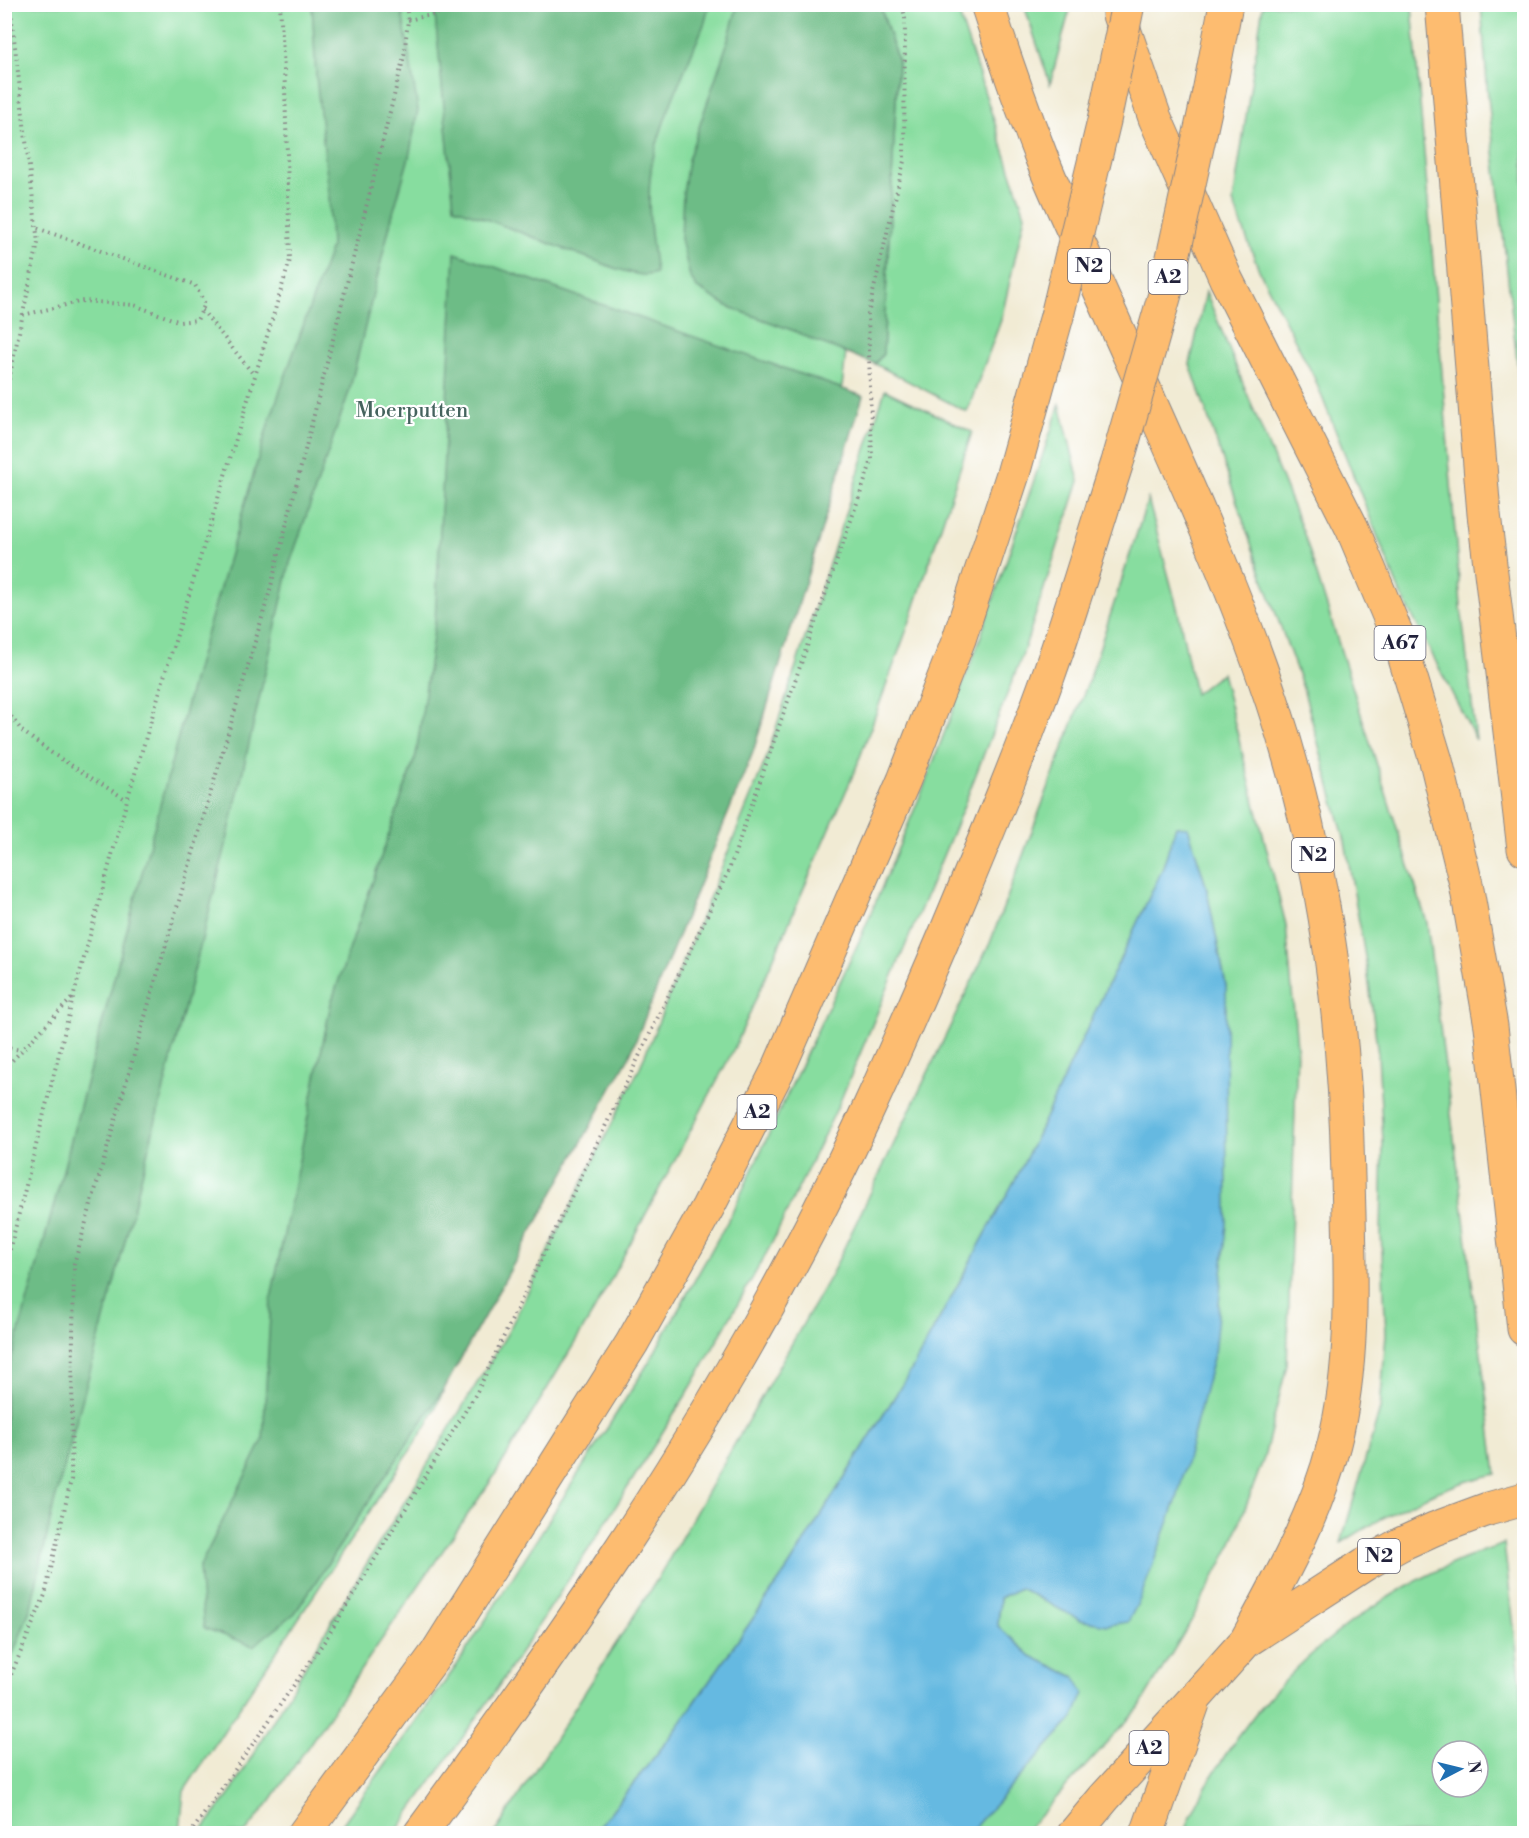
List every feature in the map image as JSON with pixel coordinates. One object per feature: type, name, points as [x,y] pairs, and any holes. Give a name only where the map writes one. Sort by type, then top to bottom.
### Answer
[{"type":"highway","name":"N2","points":[[987,4],[1006,63],[1043,162],[1204,522],[1273,704],[1311,846],[1327,926],[1344,1068],[1347,1122],[1349,1311],[1344,1388],[1334,1445],[1292,1558],[1246,1641],[1195,1698],[1147,1833]]},
{"type":"highway","name":"A67","points":[[1116,4],[1155,118],[1226,279],[1352,528],[1400,642],[1436,761],[1466,884],[1491,1026],[1524,1329]]},
{"type":"highway","name":"A2","points":[[304,1833],[436,1654],[614,1372],[708,1207],[778,1070],[904,780],[959,639],[1013,474],[1057,316],[1106,111],[1128,4]]},
{"type":"highway","name":"A2","points":[[420,1833],[512,1709],[613,1560],[707,1412],[790,1268],[863,1123],[988,833],[1049,674],[1118,459],[1165,294],[1226,4]]},
{"type":"highway","points":[[1442,4],[1484,514],[1524,849]]},
{"type":"highway","name":"N2","points":[[1246,1641],[1365,1564],[1401,1544],[1488,1509],[1524,1499]]},
{"type":"highway","name":"A2","points":[[1074,1833],[1195,1698]]},
{"type":"path","points":[[4,403],[38,243],[10,4]]},
{"type":"path","points":[[4,1273],[73,998],[127,800],[290,260],[280,4]]},
{"type":"path","points":[[4,1691],[45,1595],[71,1480],[74,1264],[270,594],[404,56],[408,20],[406,4]]},
{"type":"path","points":[[408,20],[444,12],[446,4]]},
{"type":"path","points":[[190,1833],[326,1639],[477,1392],[729,870],[872,460],[868,314],[904,161],[905,18],[902,4]]},
{"type":"path","points":[[23,315],[83,301],[134,305],[180,322],[197,320],[205,304],[195,285],[36,228]]},
{"type":"path","points":[[202,310],[254,376]]},
{"type":"path","points":[[4,707],[22,731],[53,754],[127,800]]},
{"type":"path","points":[[4,1069],[73,998]]},
{"type":"path","points":[[4,1047],[22,1051]]},
{"type":"green space","points":[[738,4],[880,5],[898,62],[883,354],[875,364],[729,307],[697,288],[690,277],[681,239],[683,194],[688,160]]},
{"type":"green space","name":"Moerputten","points":[[5,5],[858,5],[856,266],[837,430],[631,1003],[427,1425],[184,1791],[178,1834],[5,1833]]},
{"type":"green space","points":[[312,5],[401,5],[418,110],[409,157],[349,392],[290,563],[226,845],[121,1257],[54,1504],[31,1607],[5,1670],[5,1382],[197,666],[268,425],[331,247],[329,193],[316,76]]},
{"type":"green space","points":[[434,5],[709,5],[705,22],[663,124],[653,159],[649,201],[656,273],[641,275],[617,269],[454,207]]},
{"type":"green space","points":[[880,5],[956,5],[1025,215],[1001,320],[967,412],[875,364],[883,354],[898,62]]},
{"type":"green space","points":[[1024,5],[1069,5],[1070,9],[1050,84]]},
{"type":"green space","points":[[1263,5],[1412,5],[1461,606],[1476,740],[1399,590],[1314,377],[1259,270],[1233,202]]},
{"type":"green space","points":[[1481,5],[1524,5],[1524,424],[1488,97]]},
{"type":"green space","points":[[455,253],[863,396],[753,752],[629,1057],[446,1385],[295,1613],[253,1646],[204,1628],[199,1568],[263,1440],[271,1298],[331,1003],[416,755],[435,623]]},
{"type":"green space","points":[[1206,292],[1304,534],[1427,923],[1496,1474],[1455,1485],[1416,1501],[1341,1543],[1380,1409],[1386,1334],[1381,1233],[1383,1141],[1378,1055],[1367,968],[1345,841],[1303,688],[1190,364]]},
{"type":"green space","points":[[885,390],[972,432],[911,618],[856,768],[735,1047],[594,1311],[495,1475],[271,1800],[245,1833],[200,1833],[229,1795],[336,1614],[507,1334],[640,1067],[766,759]]},
{"type":"green space","points":[[1060,404],[1079,481],[1023,653],[961,813],[839,1104],[771,1245],[691,1387],[592,1544],[490,1699],[395,1833],[336,1833],[457,1665],[649,1362],[731,1215],[860,939],[923,789],[977,647]]},
{"type":"green space","points":[[1148,499],[1178,611],[1195,694],[1222,673],[1286,925],[1297,1046],[1287,1365],[1264,1458],[1232,1543],[1190,1623],[1139,1708],[1024,1833],[969,1833],[1074,1717],[1075,1677],[1030,1656],[998,1626],[1000,1598],[1020,1588],[1046,1602],[1226,986],[1206,886],[1188,828],[1176,826],[1162,870],[1022,1167],[912,1369],[788,1568],[675,1731],[594,1833],[494,1834],[660,1575],[832,1273],[990,943],[1091,674]]},
{"type":"green space","points":[[1504,1544],[1524,1711],[1524,1833],[1184,1833],[1218,1766],[1250,1720],[1279,1686],[1345,1626],[1382,1601],[1461,1560]]},
{"type":"water","points":[[1176,826],[1188,827],[1206,886],[1226,986],[1227,1224],[1214,1354],[1177,1499],[1140,1599],[1128,1622],[1107,1625],[1080,1620],[1020,1588],[1000,1598],[998,1626],[1031,1656],[1075,1677],[1084,1693],[1074,1717],[969,1833],[594,1833],[675,1731],[788,1568],[912,1369],[1022,1167],[1162,870]]}]
